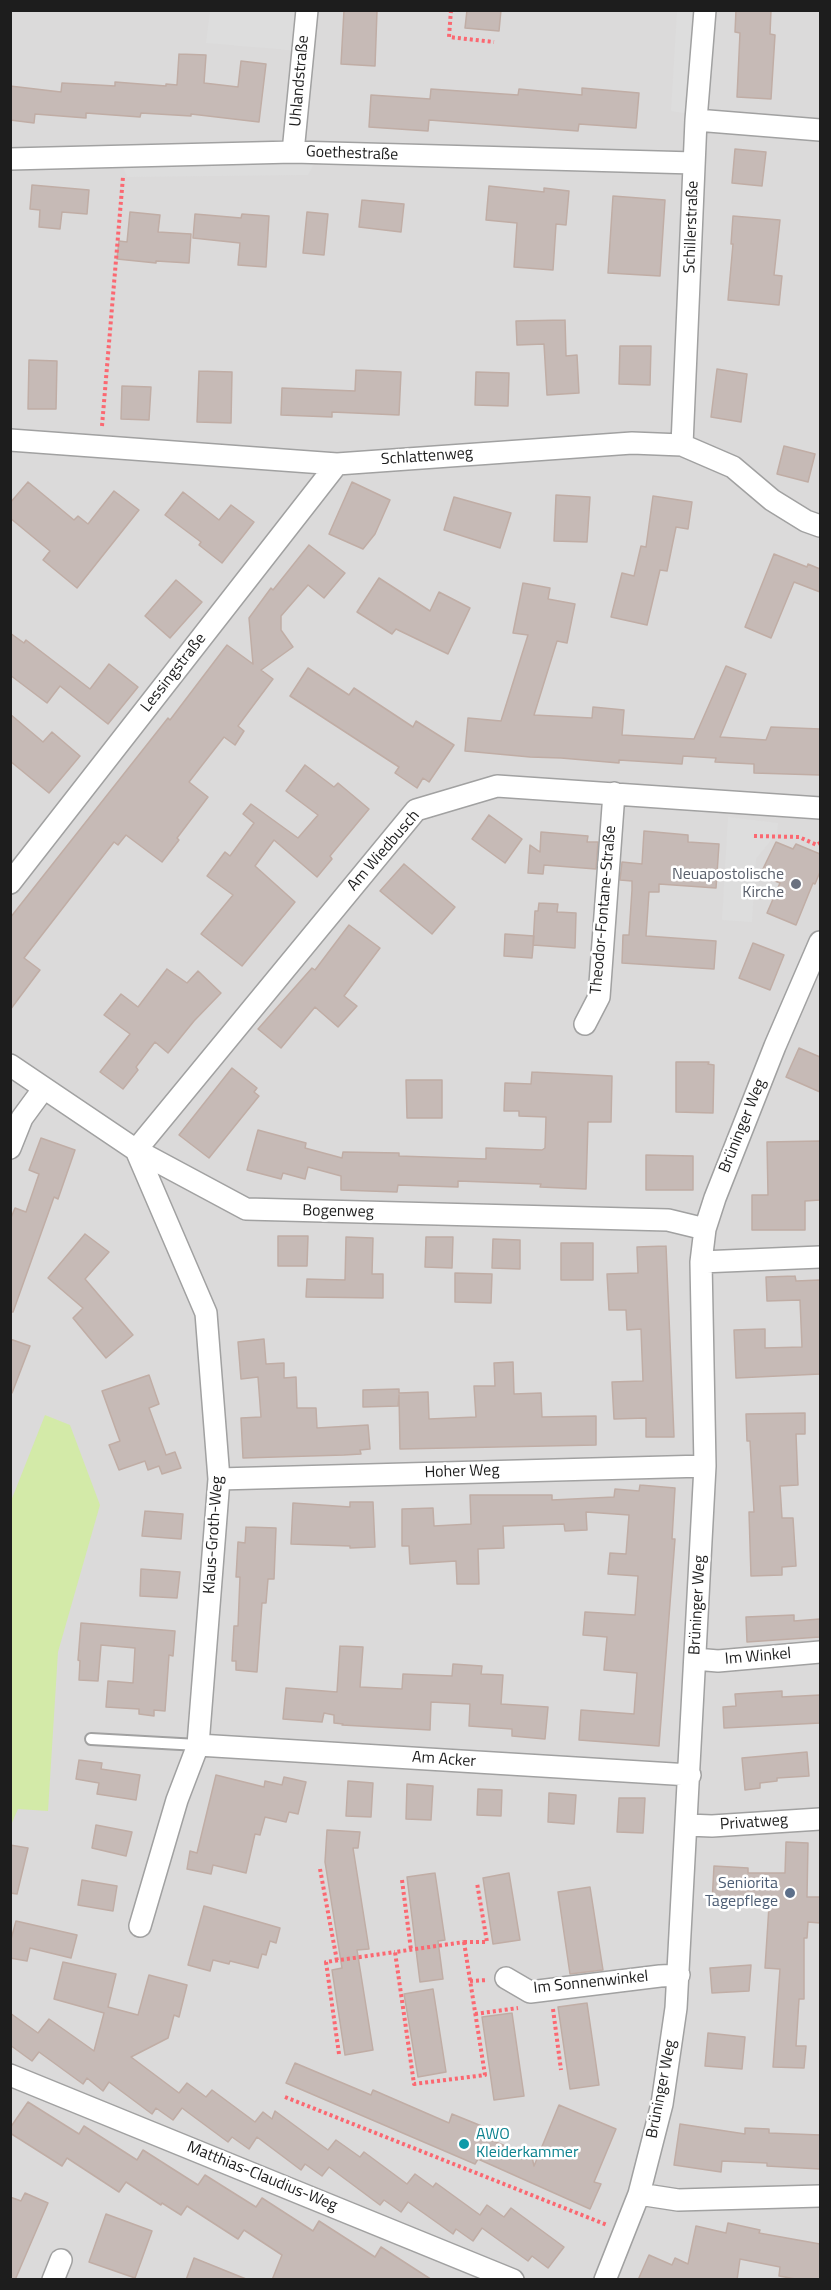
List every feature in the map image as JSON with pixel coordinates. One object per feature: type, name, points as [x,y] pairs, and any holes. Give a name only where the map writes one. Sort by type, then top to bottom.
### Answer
[{"type":"street","name":"Uhlandstraße","points":[[293,152],[307,10]]},
{"type":"street","name":"Schillerstraße","points":[[682,444],[696,120],[705,10]]},
{"type":"street","points":[[696,120],[820,130]]},
{"type":"street","name":"Goethestraße","points":[[10,159],[293,152],[694,163]]},
{"type":"street","name":"Schlattenweg","points":[[10,440],[337,464],[632,443],[682,444],[733,467],[772,500],[806,521],[820,526]]},
{"type":"street","name":"Lessingstraße","points":[[10,883],[337,464]]},
{"type":"street","name":"Am Wiedbusch","points":[[136,1150],[416,810],[496,786],[820,808]]},
{"type":"street","name":"Theodor-Fontane-Straße","points":[[585,1024],[599,998],[614,794]]},
{"type":"street","name":"Brüninger Weg","points":[[604,2280],[639,2194],[662,2104],[679,1975],[705,1466],[701,1262],[705,1228],[766,1068],[820,942]]},
{"type":"street","name":"Bogenweg","points":[[10,1065],[136,1150],[246,1209],[668,1220],[705,1228]]},
{"type":"street","points":[[10,1148],[22,1118],[44,1088]]},
{"type":"street","name":"Klaus-Groth-Weg","points":[[136,1150],[206,1313],[219,1479],[198,1745],[177,1800],[140,1926]]},
{"type":"street","points":[[701,1262],[820,1257]]},
{"type":"street","name":"Hoher Weg","points":[[219,1479],[705,1466]]},
{"type":"street","name":"Im Winkel","points":[[695,1659],[718,1660],[820,1652]]},
{"type":"street","name":"Am Acker","points":[[198,1745],[690,1775]]},
{"type":"street","name":"Privatweg","points":[[687,1825],[712,1826],[820,1819]]},
{"type":"street","name":"Im Sonnenwinkel","points":[[506,1978],[530,1992],[679,1975]]},
{"type":"street","name":"Matthias-Claudius-Weg","points":[[10,2075],[513,2280]]},
{"type":"street","points":[[639,2194],[678,2200],[820,2196]]},
{"type":"lane","points":[[91,1739],[198,1745]]},
{"type":"path","points":[[451,10],[449,37],[494,42]]},
{"type":"path","points":[[100,447],[124,178],[116,156]]},
{"type":"path","points":[[754,836],[799,837],[817,845],[820,843]]},
{"type":"path","points":[[320,1869],[337,1961]]},
{"type":"path","points":[[402,1880],[411,1950]]},
{"type":"path","points":[[339,2054],[326,1962],[464,1942],[488,1942],[477,1883]]},
{"type":"path","points":[[396,1952],[414,2084],[485,2075],[464,1942]]},
{"type":"path","points":[[553,2003],[561,2070]]},
{"type":"path","points":[[475,2014],[520,2008]]},
{"type":"path","points":[[285,2097],[625,2232]]},
{"type":"shaded area","points":[[11,11],[820,11],[820,2279],[11,2279]]},
{"type":"shaded area","points":[[210,11],[305,11],[300,51],[206,43]]},
{"type":"shaded area","points":[[677,11],[705,11],[696,115],[671,111]]},
{"type":"shaded area","points":[[315,162],[308,175],[127,177],[121,163]]},
{"type":"shaded area","points":[[728,817],[778,823],[777,833],[756,859],[752,922],[722,920]]},
{"type":"green space","points":[[45,1415],[70,1425],[100,1505],[58,1652],[48,1811],[18,1809],[11,1825],[11,1501]]},
{"type":"building","points":[[344,10],[377,11],[375,66],[341,64]]},
{"type":"building","points":[[467,10],[501,10],[499,31],[465,28]]},
{"type":"building","points":[[736,10],[771,10],[770,34],[775,35],[771,99],[737,97],[740,33],[735,32]]},
{"type":"building","points":[[179,54],[206,55],[204,83],[238,87],[241,61],[266,64],[259,122],[191,114],[191,116],[141,113],[140,117],[86,113],[86,118],[35,114],[34,123],[10,120],[10,86],[61,92],[62,83],[115,86],[115,82],[177,85]]},
{"type":"building","points":[[582,88],[639,93],[636,128],[579,124],[578,131],[429,120],[428,131],[369,127],[371,95],[430,99],[431,89],[518,95],[519,89],[582,95]]},
{"type":"building","points":[[735,149],[766,152],[762,186],[732,183]]},
{"type":"building","points":[[32,185],[89,190],[87,214],[62,212],[60,229],[39,227],[40,210],[30,209]]},
{"type":"building","points":[[489,186],[544,192],[544,188],[569,191],[566,225],[556,224],[553,270],[514,267],[517,223],[486,220]]},
{"type":"building","points":[[613,196],[665,200],[660,276],[608,273]]},
{"type":"building","points":[[362,200],[404,204],[401,232],[359,227]]},
{"type":"building","points":[[130,212],[160,215],[158,232],[191,234],[189,263],[156,261],[156,263],[117,259],[119,241],[127,242]]},
{"type":"building","points":[[307,212],[328,214],[324,255],[303,253]]},
{"type":"building","points":[[195,214],[241,218],[242,214],[269,216],[266,267],[238,265],[240,243],[193,238]]},
{"type":"building","points":[[733,216],[780,220],[774,275],[782,276],[779,305],[728,300]]},
{"type":"building","points":[[565,320],[566,356],[577,355],[579,393],[547,395],[544,344],[517,345],[516,321]]},
{"type":"building","points":[[620,346],[651,346],[650,385],[619,384]]},
{"type":"building","points":[[29,360],[57,361],[56,409],[28,409]]},
{"type":"building","points":[[717,369],[747,374],[741,422],[711,417]]},
{"type":"building","points":[[356,370],[401,372],[399,415],[332,412],[332,417],[281,415],[282,388],[355,391]]},
{"type":"building","points":[[199,371],[232,372],[231,423],[197,422]]},
{"type":"building","points":[[476,372],[509,373],[508,406],[475,405]]},
{"type":"building","points":[[122,386],[151,387],[149,420],[121,419]]},
{"type":"building","points":[[784,446],[815,454],[808,482],[777,474]]},
{"type":"building","points":[[28,482],[74,520],[78,516],[88,524],[114,491],[139,510],[77,588],[43,560],[50,551],[10,518],[10,503]]},
{"type":"building","points":[[352,482],[390,500],[375,534],[363,549],[329,534]]},
{"type":"building","points":[[183,492],[219,520],[231,505],[254,522],[222,563],[199,545],[201,542],[165,515]]},
{"type":"building","points":[[556,495],[590,497],[587,542],[554,541]]},
{"type":"building","points":[[653,496],[692,502],[688,529],[676,527],[667,571],[660,570],[647,625],[611,617],[622,573],[634,576],[641,546],[646,547]]},
{"type":"building","points":[[454,497],[511,513],[500,548],[444,530]]},
{"type":"building","points":[[309,545],[345,573],[324,598],[308,585],[281,616],[281,630],[293,647],[261,670],[273,679],[238,726],[244,731],[235,745],[224,737],[189,782],[208,797],[162,862],[126,835],[118,845],[114,842],[24,958],[40,970],[10,1010],[10,918],[168,718],[170,720],[227,645],[253,664],[249,618],[271,588],[273,590]]},
{"type":"building","points":[[774,554],[807,567],[808,564],[820,569],[820,592],[794,582],[771,638],[745,627]]},
{"type":"building","points":[[379,578],[430,611],[439,592],[470,608],[448,654],[396,629],[392,634],[357,612]]},
{"type":"building","points":[[176,580],[202,602],[170,638],[145,616]]},
{"type":"building","points":[[523,583],[550,588],[548,599],[575,604],[567,643],[557,641],[534,715],[592,718],[593,707],[624,710],[622,735],[694,739],[726,666],[746,674],[720,737],[766,740],[771,727],[820,729],[820,775],[754,773],[754,764],[715,762],[716,758],[683,756],[682,764],[619,760],[619,763],[465,751],[468,718],[501,721],[528,635],[513,633]]},
{"type":"building","points":[[10,633],[24,643],[26,640],[90,689],[109,664],[138,687],[108,724],[60,686],[47,703],[10,675]]},
{"type":"building","points":[[308,668],[349,695],[354,688],[413,727],[416,721],[454,745],[429,782],[423,778],[417,788],[395,773],[399,767],[290,696]]},
{"type":"building","points":[[10,714],[43,742],[52,732],[80,756],[49,793],[10,761]]},
{"type":"building","points":[[305,765],[334,787],[338,783],[369,809],[330,856],[332,859],[317,877],[274,840],[255,866],[295,902],[242,966],[201,934],[233,895],[207,876],[225,852],[230,856],[254,823],[243,814],[251,804],[298,838],[318,815],[286,791]]},
{"type":"building","points":[[489,815],[522,839],[505,863],[472,839]]},
{"type":"building","points":[[644,831],[688,835],[688,842],[719,844],[716,888],[659,884],[659,892],[649,892],[646,936],[716,941],[714,969],[622,963],[623,935],[629,935],[632,881],[620,880],[622,862],[642,864]]},
{"type":"building","points":[[541,832],[588,836],[587,842],[598,842],[596,869],[544,865],[543,874],[528,873],[530,845],[540,852]]},
{"type":"building","name":"Neuapostolische Kirche","points":[[776,842],[793,849],[796,844],[820,854],[820,872],[815,884],[813,883],[796,925],[767,913],[780,883],[760,875]]},
{"type":"building","points":[[404,864],[455,907],[432,934],[380,891]]},
{"type":"building","points":[[539,903],[558,904],[557,912],[576,913],[575,948],[533,945],[535,911],[538,911]]},
{"type":"building","points":[[349,925],[380,948],[344,996],[357,1006],[338,1027],[315,1007],[281,1048],[258,1029],[312,968],[315,970]]},
{"type":"building","points":[[505,934],[534,936],[532,958],[504,956]]},
{"type":"building","points":[[753,943],[784,955],[770,990],[739,978]]},
{"type":"building","points":[[167,969],[187,983],[198,971],[221,993],[168,1053],[155,1042],[123,1089],[100,1072],[130,1034],[104,1015],[121,994],[138,1007]]},
{"type":"building","points":[[799,1048],[820,1057],[820,1092],[786,1077]]},
{"type":"building","points":[[676,1062],[709,1062],[708,1064],[714,1065],[713,1113],[676,1112]]},
{"type":"building","points":[[232,1068],[257,1088],[254,1092],[259,1096],[209,1158],[179,1135]]},
{"type":"building","points":[[532,1072],[612,1076],[611,1122],[588,1122],[586,1189],[540,1187],[541,1184],[458,1181],[458,1187],[398,1185],[397,1192],[341,1190],[341,1176],[308,1167],[305,1179],[283,1173],[281,1179],[247,1170],[258,1130],[306,1143],[305,1148],[342,1158],[343,1152],[486,1159],[486,1148],[542,1150],[545,1148],[546,1117],[519,1116],[519,1111],[504,1111],[505,1083],[531,1084]]},
{"type":"building","points":[[406,1080],[442,1080],[442,1118],[407,1118]]},
{"type":"building","points":[[41,1138],[75,1150],[58,1199],[54,1197],[13,1312],[10,1312],[10,1220],[15,1208],[26,1212],[39,1174],[29,1170]]},
{"type":"building","points":[[820,1141],[820,1200],[805,1201],[805,1230],[752,1230],[752,1195],[768,1195],[767,1142]]},
{"type":"building","points":[[646,1155],[693,1156],[693,1190],[646,1190]]},
{"type":"building","points":[[85,1234],[109,1252],[85,1279],[133,1335],[106,1358],[73,1318],[83,1308],[48,1278]]},
{"type":"building","points":[[278,1236],[308,1236],[307,1266],[278,1266]]},
{"type":"building","points":[[346,1237],[373,1238],[372,1274],[383,1274],[383,1298],[306,1297],[307,1279],[345,1280]]},
{"type":"building","points":[[426,1237],[453,1237],[452,1268],[425,1267]]},
{"type":"building","points":[[493,1239],[520,1240],[520,1269],[492,1268]]},
{"type":"building","points":[[561,1243],[593,1243],[593,1280],[561,1280]]},
{"type":"building","points":[[666,1246],[674,1437],[646,1437],[646,1418],[614,1419],[612,1382],[643,1381],[641,1329],[627,1330],[626,1310],[609,1310],[607,1274],[638,1273],[637,1247]]},
{"type":"building","points":[[455,1273],[492,1274],[491,1303],[455,1302]]},
{"type":"building","points":[[795,1276],[796,1281],[820,1280],[820,1374],[736,1378],[734,1330],[765,1329],[765,1348],[802,1347],[800,1300],[767,1301],[766,1277]]},
{"type":"building","points":[[10,1339],[30,1346],[12,1393],[10,1393]]},
{"type":"building","points":[[264,1339],[266,1364],[284,1363],[284,1378],[296,1377],[297,1408],[316,1408],[317,1428],[368,1425],[370,1449],[360,1450],[361,1454],[243,1458],[241,1418],[261,1417],[258,1377],[241,1379],[238,1342]]},
{"type":"building","points":[[513,1362],[514,1394],[541,1393],[542,1417],[596,1416],[596,1445],[400,1449],[399,1395],[398,1406],[363,1407],[363,1390],[399,1389],[399,1393],[428,1392],[429,1419],[476,1417],[474,1386],[495,1386],[494,1363]]},
{"type":"building","points":[[149,1375],[159,1404],[149,1408],[166,1455],[175,1452],[181,1468],[162,1474],[159,1466],[148,1470],[145,1461],[119,1470],[109,1445],[120,1441],[102,1391]]},
{"type":"building","points":[[805,1413],[805,1434],[796,1434],[798,1485],[780,1486],[782,1518],[793,1518],[796,1566],[782,1567],[782,1575],[751,1576],[749,1512],[754,1512],[746,1414]]},
{"type":"building","points":[[640,1485],[675,1488],[672,1539],[675,1539],[659,1746],[579,1740],[581,1710],[634,1714],[637,1673],[604,1670],[607,1637],[583,1635],[585,1612],[635,1615],[638,1576],[608,1574],[610,1553],[626,1554],[629,1515],[586,1512],[587,1530],[565,1531],[564,1524],[503,1526],[504,1548],[478,1549],[479,1584],[457,1584],[456,1561],[410,1564],[409,1546],[402,1546],[402,1509],[433,1508],[434,1526],[471,1524],[470,1495],[552,1495],[552,1500],[614,1497],[615,1489],[639,1491]]},
{"type":"building","points":[[350,1502],[373,1502],[375,1547],[350,1548],[350,1546],[291,1544],[293,1503],[350,1507]]},
{"type":"building","points":[[145,1511],[183,1514],[181,1539],[142,1536]]},
{"type":"building","points":[[246,1527],[276,1528],[274,1579],[268,1579],[266,1603],[262,1603],[257,1672],[236,1670],[236,1661],[232,1661],[234,1626],[238,1626],[240,1577],[236,1577],[238,1542],[245,1543]]},
{"type":"building","points":[[141,1569],[180,1572],[177,1598],[140,1596]]},
{"type":"building","points":[[794,1615],[794,1621],[820,1619],[820,1637],[747,1642],[746,1617]]},
{"type":"building","points":[[81,1623],[175,1631],[173,1656],[169,1655],[165,1711],[154,1710],[154,1716],[139,1714],[139,1709],[106,1707],[108,1681],[133,1683],[135,1648],[101,1645],[98,1681],[79,1680]]},
{"type":"building","points":[[340,1646],[363,1647],[360,1687],[402,1689],[403,1674],[452,1676],[453,1664],[482,1666],[481,1674],[503,1675],[501,1704],[548,1707],[545,1739],[512,1736],[512,1729],[469,1726],[470,1704],[431,1702],[430,1730],[342,1725],[334,1723],[334,1715],[324,1713],[322,1722],[283,1719],[286,1688],[337,1692]]},
{"type":"building","points":[[782,1691],[782,1697],[820,1695],[820,1723],[724,1728],[723,1707],[736,1706],[735,1694]]},
{"type":"building","points":[[807,1752],[809,1776],[777,1778],[777,1781],[760,1783],[760,1788],[745,1790],[742,1758]]},
{"type":"building","points":[[79,1760],[102,1763],[101,1769],[140,1775],[136,1800],[97,1794],[99,1783],[76,1779]]},
{"type":"building","points":[[216,1775],[264,1787],[265,1781],[282,1785],[284,1777],[306,1782],[298,1814],[289,1812],[286,1822],[265,1817],[260,1835],[255,1834],[246,1873],[213,1865],[211,1874],[187,1869],[190,1851],[197,1853]]},
{"type":"building","points":[[348,1781],[373,1783],[371,1817],[346,1816]]},
{"type":"building","points":[[407,1784],[433,1786],[431,1820],[406,1819]]},
{"type":"building","points":[[478,1789],[502,1790],[501,1816],[477,1815]]},
{"type":"building","points":[[549,1793],[576,1795],[574,1824],[548,1822]]},
{"type":"building","points":[[619,1798],[645,1798],[643,1833],[617,1832]]},
{"type":"building","points":[[96,1825],[132,1832],[126,1856],[92,1848]]},
{"type":"building","points":[[327,1830],[360,1832],[358,1848],[353,1848],[369,1949],[357,1950],[373,2050],[345,2055],[332,1970],[342,1968],[325,1862]]},
{"type":"building","points":[[786,1842],[808,1843],[807,1897],[820,1897],[820,1923],[808,1922],[807,1938],[804,1938],[804,1999],[799,1999],[796,2046],[806,2046],[804,2068],[773,2067],[780,1969],[765,1968],[769,1906],[712,1903],[714,1866],[748,1868],[748,1873],[785,1873]]},
{"type":"building","points":[[10,1845],[28,1848],[17,1894],[10,1893]]},
{"type":"building","points":[[435,1873],[445,1940],[438,1941],[443,1979],[420,1982],[407,1877]]},
{"type":"building","points":[[509,1873],[520,1940],[493,1944],[483,1878]]},
{"type":"building","points":[[82,1880],[117,1886],[113,1911],[78,1905]]},
{"type":"building","points":[[590,1887],[603,1970],[570,1974],[558,1892]]},
{"type":"building","points":[[204,1906],[280,1928],[276,1943],[270,1941],[266,1955],[262,1954],[258,1968],[230,1961],[229,1964],[213,1960],[210,1971],[188,1965]]},
{"type":"building","points":[[16,1921],[77,1935],[71,1958],[30,1948],[27,1961],[10,1958],[10,1943]]},
{"type":"building","points":[[63,1962],[116,1974],[108,2007],[138,2015],[149,1975],[187,1985],[179,2017],[174,2015],[168,2038],[131,2057],[179,2093],[187,2083],[206,2097],[212,2090],[255,2122],[263,2112],[272,2119],[275,2111],[328,2150],[336,2140],[360,2157],[364,2152],[407,2184],[415,2174],[433,2187],[436,2183],[480,2215],[487,2205],[504,2217],[511,2208],[564,2247],[548,2268],[532,2256],[528,2261],[482,2228],[473,2241],[456,2229],[453,2234],[408,2202],[401,2212],[384,2200],[380,2205],[329,2167],[322,2176],[305,2164],[301,2170],[257,2137],[249,2149],[232,2137],[228,2142],[182,2108],[173,2120],[156,2108],[152,2114],[109,2082],[103,2091],[87,2078],[83,2084],[39,2052],[32,2061],[10,2045],[10,2013],[38,2033],[49,2019],[94,2051],[104,2013],[54,1999]]},
{"type":"building","points":[[751,1965],[749,1991],[712,1993],[710,1968]]},
{"type":"building","points":[[433,1989],[446,2072],[418,2077],[404,1994]]},
{"type":"building","points":[[587,2003],[599,2085],[570,2089],[558,2007]]},
{"type":"building","points":[[512,2013],[524,2096],[494,2100],[482,2017]]},
{"type":"building","points":[[708,2033],[745,2037],[742,2069],[705,2066]]},
{"type":"building","points":[[295,2063],[371,2095],[373,2090],[449,2123],[452,2114],[494,2131],[491,2140],[532,2157],[534,2166],[559,2105],[616,2129],[594,2182],[601,2184],[590,2209],[478,2159],[475,2164],[286,2083]]},
{"type":"building","points":[[28,2102],[79,2134],[84,2126],[137,2160],[143,2150],[198,2185],[205,2175],[256,2207],[262,2198],[313,2231],[319,2221],[375,2257],[381,2247],[432,2280],[272,2280],[282,2255],[244,2230],[238,2239],[187,2206],[181,2215],[126,2182],[119,2192],[67,2158],[62,2166],[10,2133],[10,2128]]},
{"type":"building","points":[[680,2124],[745,2134],[745,2128],[769,2129],[769,2133],[820,2135],[820,2169],[722,2161],[721,2172],[674,2165]]},
{"type":"building","points":[[25,2193],[48,2203],[15,2280],[10,2280],[10,2197],[21,2201]]},
{"type":"building","points":[[106,2214],[152,2231],[135,2278],[89,2262]]},
{"type":"building","points":[[728,2223],[760,2230],[759,2233],[820,2244],[820,2280],[801,2280],[779,2276],[780,2267],[740,2259],[737,2280],[638,2280],[649,2255],[672,2265],[675,2258],[688,2264],[696,2226],[726,2233]]},
{"type":"building","points":[[194,2258],[246,2279],[246,2280],[186,2280]]},
{"type":"place","name":"Neuapostolische Kirche","points":[[796,884]]},
{"type":"place","name":"Seniorita Tagepflege","points":[[790,1893]]},
{"type":"place","name":"AWO Kleiderkammer","points":[[464,2144]]}]
